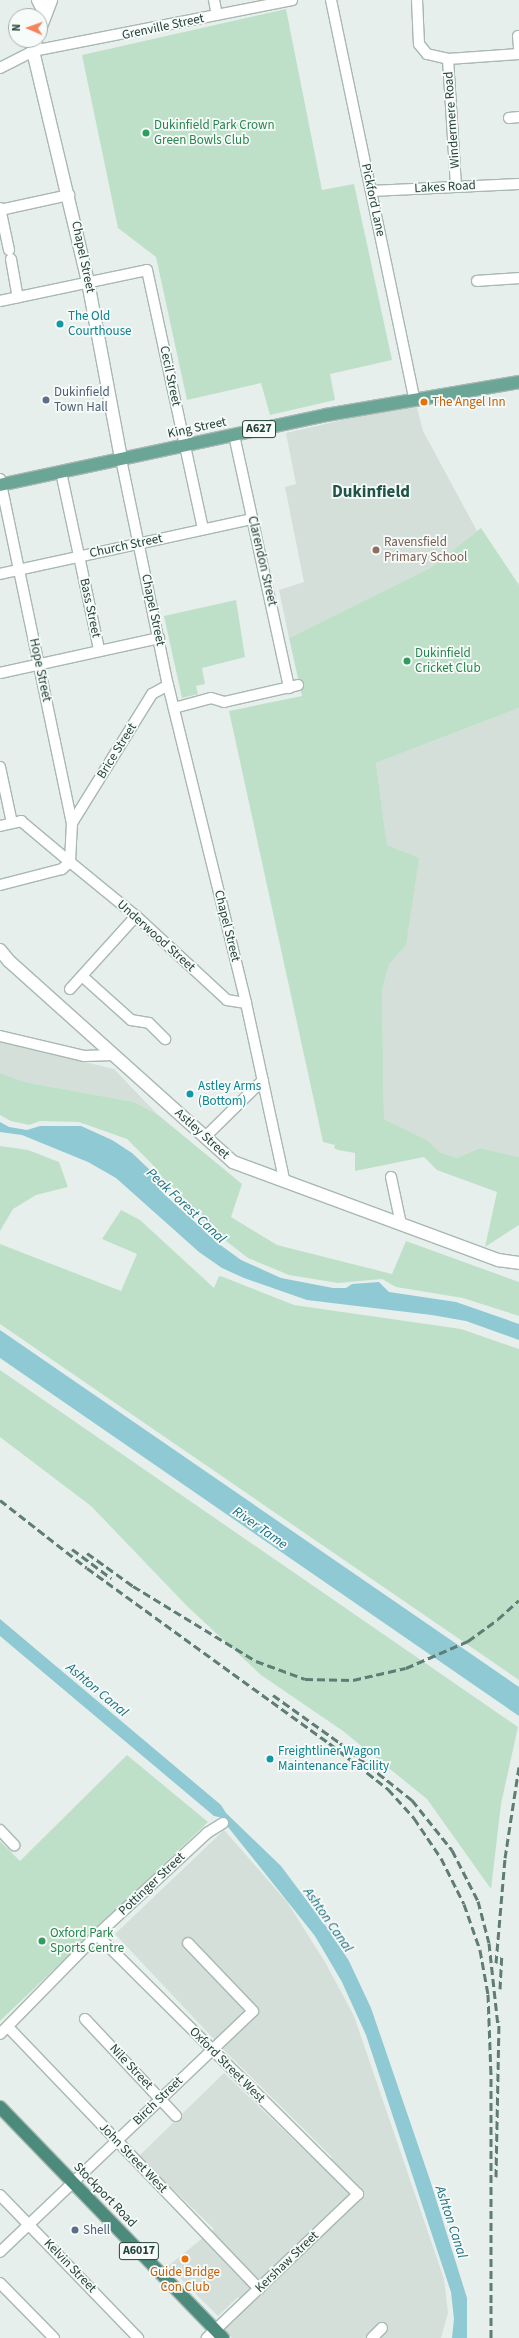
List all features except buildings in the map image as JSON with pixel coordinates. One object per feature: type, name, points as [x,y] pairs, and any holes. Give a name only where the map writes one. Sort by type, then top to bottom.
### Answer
[{"type":"highway","name":"Stockport Road","points":[[0,2107],[73,2182],[215,2335]]},
{"type":"main road","name":"Chapel Street","points":[[35,48],[88,282],[120,459]]},
{"type":"main road","name":"King Street","points":[[0,483],[61,472],[185,445],[414,399],[519,382]]},
{"type":"main road","name":"Astley Street","points":[[0,950],[9,961],[233,1162],[284,1179],[498,1260],[519,1263]]},
{"type":"street","points":[[214,0],[217,16]]},
{"type":"street","name":"Grenville Street","points":[[48,44],[217,16],[292,0]]},
{"type":"street","name":"Pickford Lane","points":[[331,0],[414,399]]},
{"type":"street","name":"Windermere Road","points":[[417,0],[419,44],[427,54],[448,59],[456,187]]},
{"type":"street","points":[[518,36],[519,48]]},
{"type":"street","name":"Grenville Street","points":[[0,68],[32,48]]},
{"type":"street","points":[[448,59],[519,54]]},
{"type":"street","name":"Lakes Road","points":[[371,191],[519,184]]},
{"type":"street","points":[[18,297],[0,209],[69,195]]},
{"type":"street","name":"Cecil Street","points":[[88,282],[147,270],[203,529]]},
{"type":"street","points":[[477,281],[519,278]]},
{"type":"street","points":[[0,301],[88,282]]},
{"type":"street","name":"Clarendon Street","points":[[174,708],[211,698],[224,702],[293,686],[252,519],[234,435]]},
{"type":"street","name":"Chapel Street","points":[[120,459],[168,685],[246,1003],[284,1179]]},
{"type":"street","name":"Bass Street","points":[[61,472],[99,650]]},
{"type":"street","name":"Hope Street","points":[[0,483],[72,823],[70,862]]},
{"type":"street","name":"Church Street","points":[[0,574],[252,519]]},
{"type":"street","points":[[0,673],[39,663],[159,638]]},
{"type":"street","name":"Brice Street","points":[[72,823],[152,694],[168,685]]},
{"type":"street","points":[[0,767],[12,823],[0,826]]},
{"type":"street","name":"Underwood Street","points":[[12,823],[21,821],[136,916],[227,1000],[246,1003]]},
{"type":"street","points":[[0,885],[62,869],[70,862]]},
{"type":"street","points":[[70,989],[136,916]]},
{"type":"street","points":[[82,976],[131,1020],[149,1023],[165,1039]]},
{"type":"street","points":[[0,1036],[84,1056],[113,1055]]},
{"type":"street","points":[[205,1136],[262,1080]]},
{"type":"street","points":[[391,1177],[401,1224]]},
{"type":"street","name":"Pottinger Street","points":[[4,2031],[97,1935],[207,1833],[223,1823]]},
{"type":"street","points":[[0,1830],[14,1845]]},
{"type":"street","name":"Oxford Street West","points":[[97,1935],[210,2050],[358,2194]]},
{"type":"street","name":"Birch Street","points":[[0,2252],[161,2099],[210,2050],[253,2011],[188,1943]]},
{"type":"street","name":"Nile Street","points":[[85,2019],[176,2116]]},
{"type":"street","name":"John Street West","points":[[4,2031],[117,2141],[259,2289]]},
{"type":"street","name":"Kershaw Street","points":[[215,2335],[259,2289],[358,2194]]},
{"type":"street","name":"Kelvin Street","points":[[0,2195],[138,2338]]},
{"type":"street","points":[[0,2283],[54,2338]]},
{"type":"street","points":[[372,2338],[382,2328]]},
{"type":"shaded area","name":"Ravensfield Primary School","points":[[416,403],[423,431],[477,531],[430,568],[289,638],[279,590],[304,582],[285,487],[296,484],[286,433]]},
{"type":"shaded area","points":[[519,708],[519,1157],[480,1148],[457,1158],[438,1152],[427,1140],[384,1119],[382,991],[389,963],[406,945],[387,846],[376,763]]},
{"type":"shaded area","points":[[0,1042],[114,1069],[157,1114],[134,1102],[25,1082],[0,1073]]},
{"type":"shaded area","points":[[224,1830],[287,1902],[325,1962],[354,2016],[444,2279],[448,2313],[441,2338],[232,2338],[224,2329],[248,2307],[238,2297],[218,2316],[168,2266],[214,2229],[139,2156],[224,2073],[322,2167],[332,2157],[225,2051],[115,1934]]},
{"type":"green space","points":[[286,9],[322,190],[354,184],[392,360],[330,374],[335,400],[270,415],[261,383],[187,400],[156,257],[118,228],[82,55]]},
{"type":"green space","points":[[481,528],[519,585],[519,708],[376,763],[387,845],[419,858],[406,945],[389,964],[382,991],[384,1119],[427,1140],[439,1152],[457,1158],[480,1148],[519,1157],[519,1225],[485,1247],[497,1192],[437,1170],[424,1157],[355,1171],[355,1153],[338,1150],[334,1148],[335,1145],[323,1142],[229,711],[302,696],[289,638],[430,568]]},
{"type":"green space","points":[[236,600],[245,657],[202,668],[205,684],[196,686],[198,694],[182,698],[164,616]]},
{"type":"green space","points":[[0,1073],[25,1082],[134,1102],[157,1114],[242,1184],[231,1217],[277,1245],[392,1274],[406,1241],[519,1282],[519,1316],[463,1298],[396,1287],[382,1279],[338,1283],[289,1275],[248,1258],[217,1234],[185,1205],[151,1163],[127,1139],[79,1122],[40,1121],[29,1125],[11,1121],[0,1115]]},
{"type":"green space","points":[[0,1146],[28,1150],[59,1162],[68,1187],[36,1195],[13,1209],[0,1231]]},
{"type":"green space","points":[[121,1210],[140,1220],[214,1288],[219,1276],[294,1305],[461,1329],[519,1349],[519,1680],[0,1324],[0,1244],[121,1291],[137,1254],[102,1239]]},
{"type":"green space","points":[[0,1370],[518,1727],[501,1804],[491,1889],[427,1799],[343,1731],[261,1675],[187,1606],[91,1506],[0,1437]]},
{"type":"green space","name":"Oxford Park Sports Centre","points":[[127,1755],[208,1822],[0,2021],[0,1841],[20,1861]]},
{"type":"water","points":[[0,1122],[9,1127],[27,1130],[40,1126],[81,1126],[112,1140],[132,1153],[150,1170],[157,1186],[165,1195],[219,1244],[241,1260],[281,1278],[333,1288],[346,1288],[352,1284],[379,1282],[389,1292],[456,1302],[519,1324],[519,1340],[466,1321],[432,1315],[307,1300],[244,1278],[222,1268],[199,1252],[116,1178],[88,1162],[22,1135],[0,1132]]},
{"type":"water","name":"River Tame","points":[[0,1330],[519,1687],[519,1716],[0,1358]]},
{"type":"water","points":[[0,1619],[221,1805],[226,1813],[281,1866],[331,1933],[349,1961],[371,2008],[430,2180],[467,2298],[467,2338],[452,2338],[454,2319],[451,2292],[366,2035],[342,1982],[315,1936],[228,1827],[224,1818],[214,1816],[0,1636]]},
{"type":"railway","points":[[0,1500],[87,1568],[329,1743],[388,1789],[414,1818],[441,1858],[464,1904],[480,1950],[488,1994],[491,2077]]},
{"type":"railway","points":[[72,1549],[111,1578]]},
{"type":"railway","points":[[87,1553],[133,1586],[256,1661],[305,1679],[353,1680],[406,1668],[468,1641],[498,1619],[519,1600]]},
{"type":"railway","points":[[273,1695],[340,1743],[412,1800],[452,1850],[478,1901],[489,1943],[498,2026]]},
{"type":"railway","points":[[496,1963],[505,1858],[519,1767]]},
{"type":"railway","points":[[500,1989],[502,1955]]},
{"type":"railway","points":[[496,2177],[499,2021]]},
{"type":"railway","points":[[491,2073],[491,2338]]},
{"type":"place","name":"Dukinfield Park Crown Green Bowls Club","points":[[146,133]]},
{"type":"place","name":"The Old Courthouse","points":[[60,324]]},
{"type":"place","name":"Dukinfield Town Hall","points":[[46,400]]},
{"type":"place","name":"The Angel Inn","points":[[424,402]]},
{"type":"place","name":"Ravensfield Primary School","points":[[376,550]]},
{"type":"place","name":"Dukinfield Cricket Club","points":[[407,661]]},
{"type":"place","name":"Astley Arms (Bottom)","points":[[190,1094]]},
{"type":"place","name":"Freightliner Wagon Maintenance Facility","points":[[270,1759]]},
{"type":"place","name":"Oxford Park Sports Centre","points":[[42,1941]]},
{"type":"place","name":"Shell","points":[[75,2230]]},
{"type":"place","name":"Guide Bridge Con Club","points":[[185,2259]]},
{"type":"district","name":"Dukinfield","points":[[371,493]]},
{"type":"water label","name":"Peak Forest Canal","points":[[186,1206]]},
{"type":"water label","name":"Ashton Canal","points":[[97,1690]]},
{"type":"water label","name":"Ashton Canal","points":[[328,1920]]},
{"type":"water label","name":"Ashton Canal","points":[[451,2222]]}]
